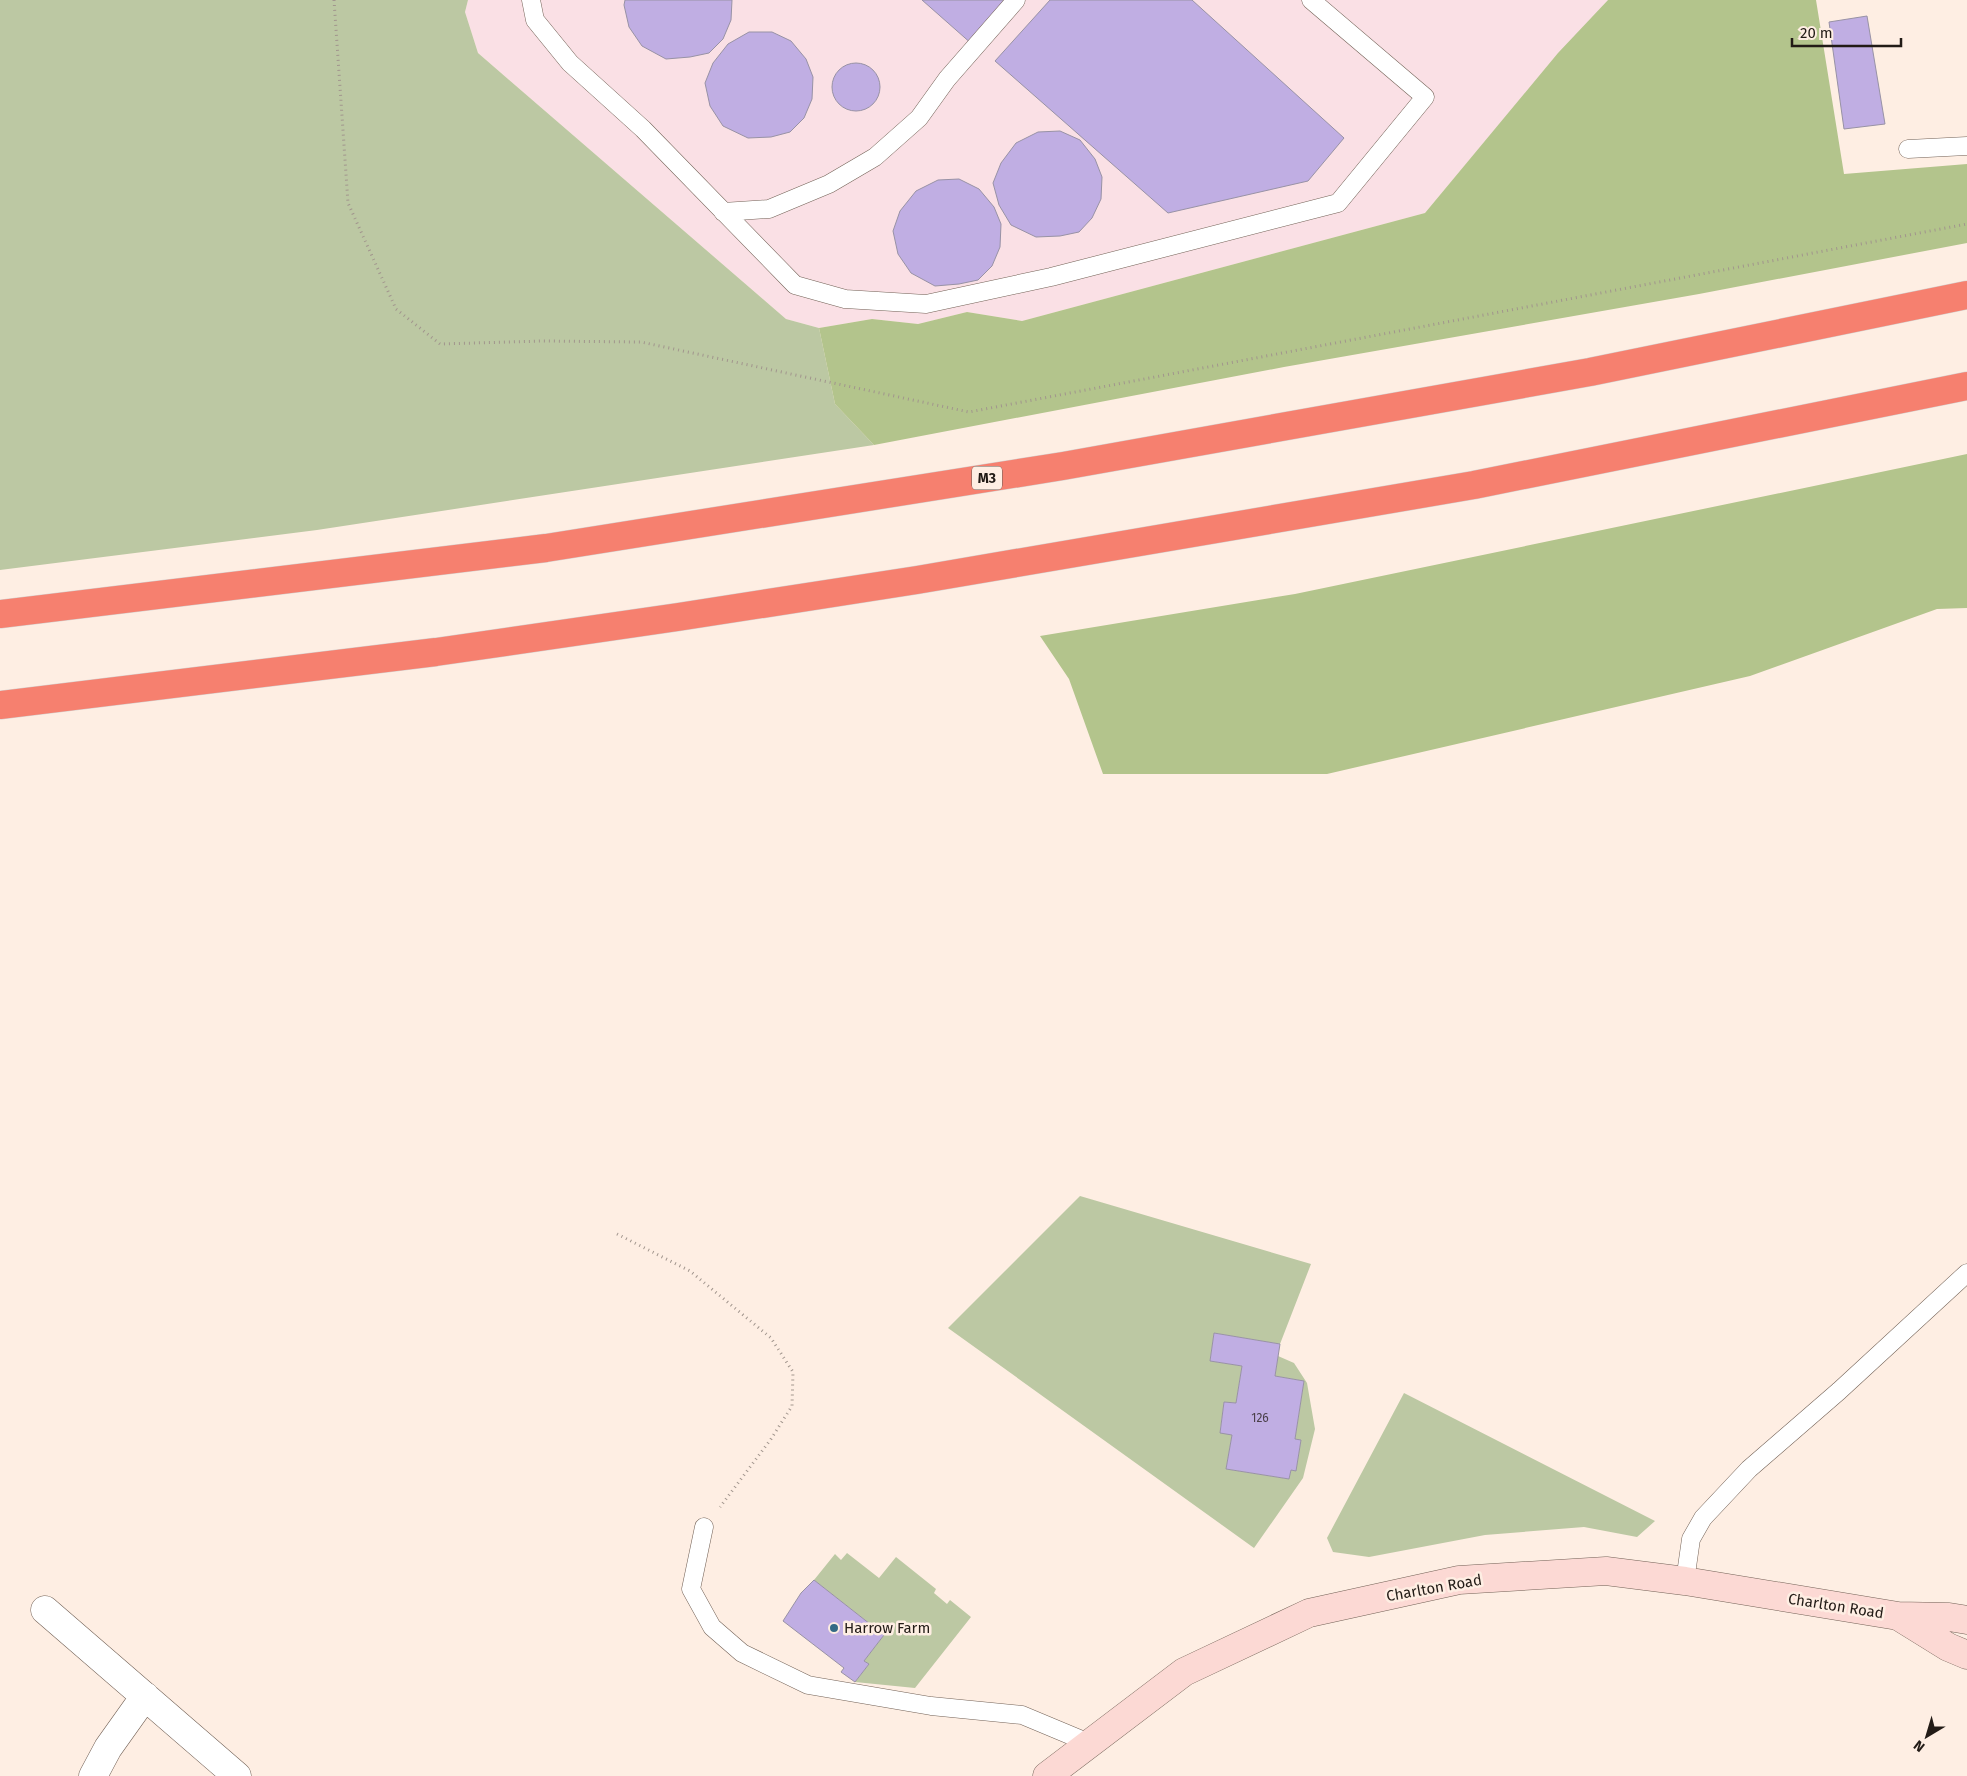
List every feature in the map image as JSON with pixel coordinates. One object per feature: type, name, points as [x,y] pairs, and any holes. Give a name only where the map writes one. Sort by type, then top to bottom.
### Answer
[{"type":"highway","name":"M3","points":[[0,614],[546,548],[1053,468],[1590,372],[1967,295]]},
{"type":"highway","points":[[0,705],[436,652],[917,580],[1474,485],[1967,386]]},
{"type":"street","name":"Charlton Road","points":[[1047,1776],[1184,1672],[1308,1612],[1459,1580],[1606,1571],[1685,1581],[1898,1616],[1949,1617],[1967,1620]]},
{"type":"street","points":[[46,1610],[237,1776]]},
{"type":"street","name":"Charlton Road","points":[[1898,1616],[1948,1647],[1967,1655]]},
{"type":"street","points":[[93,1776],[108,1748],[145,1696]]},
{"type":"lane","points":[[531,0],[535,20],[570,63],[643,129],[795,285],[844,299],[926,304],[1051,278],[1338,203],[1425,97],[1311,0]]},
{"type":"lane","points":[[724,212],[769,210],[829,184],[875,158],[919,118],[947,79],[1016,0]]},
{"type":"lane","points":[[1908,149],[1967,146]]},
{"type":"lane","points":[[1685,1581],[1691,1539],[1703,1518],[1749,1469],[1839,1391],[1967,1273]]},
{"type":"lane","points":[[704,1527],[691,1589],[712,1627],[742,1653],[808,1685],[931,1706],[1022,1715],[1089,1743]]},
{"type":"path","points":[[617,1234],[690,1271],[771,1338],[793,1372],[792,1406],[771,1440],[704,1527]]},
{"type":"shaded area","points":[[468,0],[1608,0],[1558,54],[1425,213],[1022,321],[967,312],[918,324],[872,319],[819,328],[786,319],[478,53],[465,12]]},
{"type":"green space","points":[[0,0],[468,0],[465,12],[478,53],[786,319],[819,328],[835,404],[874,445],[317,530],[0,570]]},
{"type":"green space","points":[[1608,0],[1816,0],[1844,174],[1967,164],[1967,243],[1699,294],[1284,367],[874,445],[835,404],[819,328],[872,319],[918,324],[967,312],[1022,321],[1425,213],[1558,53]]},
{"type":"green space","points":[[1967,454],[1967,608],[1937,609],[1750,676],[1327,774],[1103,774],[1069,679],[1040,636],[1295,594]]},
{"type":"green space","points":[[1080,1196],[1311,1264],[1280,1344],[1214,1333],[1210,1361],[1242,1366],[1236,1403],[1224,1402],[1220,1432],[1232,1435],[1226,1469],[1289,1479],[1291,1470],[1296,1470],[1301,1440],[1295,1439],[1304,1381],[1275,1376],[1278,1356],[1294,1363],[1307,1383],[1315,1429],[1303,1478],[1254,1548],[948,1328]]},
{"type":"green space","points":[[1404,1393],[1655,1521],[1637,1537],[1584,1527],[1485,1535],[1369,1557],[1333,1552],[1327,1538]]},
{"type":"green space","points":[[847,1553],[879,1578],[896,1557],[936,1589],[934,1593],[947,1604],[950,1600],[971,1617],[915,1688],[855,1682],[869,1664],[864,1661],[884,1635],[814,1580],[835,1554],[841,1560]]},
{"type":"building","points":[[625,0],[732,0],[731,20],[723,39],[709,53],[666,59],[642,46],[629,27],[624,5]]},
{"type":"building","points":[[922,0],[1012,0],[973,45]]},
{"type":"building","points":[[1050,0],[1192,0],[1344,138],[1308,181],[1168,213],[995,61]]},
{"type":"building","points":[[1867,16],[1885,124],[1844,129],[1829,22]]},
{"type":"building","points":[[749,32],[772,32],[791,41],[806,59],[813,77],[812,99],[804,118],[790,132],[771,137],[748,138],[723,126],[710,106],[705,83],[713,63],[728,44]]},
{"type":"building","points":[[856,63],[865,65],[873,70],[878,78],[880,87],[878,96],[873,104],[865,109],[856,111],[847,109],[839,104],[834,96],[832,87],[834,78],[839,70],[847,65]]},
{"type":"building","points":[[1060,131],[1080,140],[1095,159],[1102,177],[1101,199],[1092,218],[1079,232],[1060,236],[1036,237],[1011,225],[999,205],[993,183],[1001,163],[1016,143],[1038,132]]},
{"type":"building","points":[[959,179],[979,189],[994,207],[1001,224],[1000,247],[992,266],[978,280],[935,286],[911,273],[898,254],[893,231],[900,211],[916,191],[938,180]]},
{"type":"building","points":[[1214,1333],[1280,1344],[1275,1376],[1304,1381],[1295,1439],[1301,1440],[1296,1471],[1291,1470],[1289,1479],[1226,1469],[1232,1435],[1220,1433],[1224,1402],[1236,1403],[1242,1366],[1210,1361]]},
{"type":"building","name":"Harrow Farm","points":[[814,1580],[884,1635],[864,1661],[869,1664],[855,1682],[841,1672],[844,1668],[783,1621],[801,1593]]},
{"type":"place","name":"Harrow Farm","points":[[834,1628]]}]
